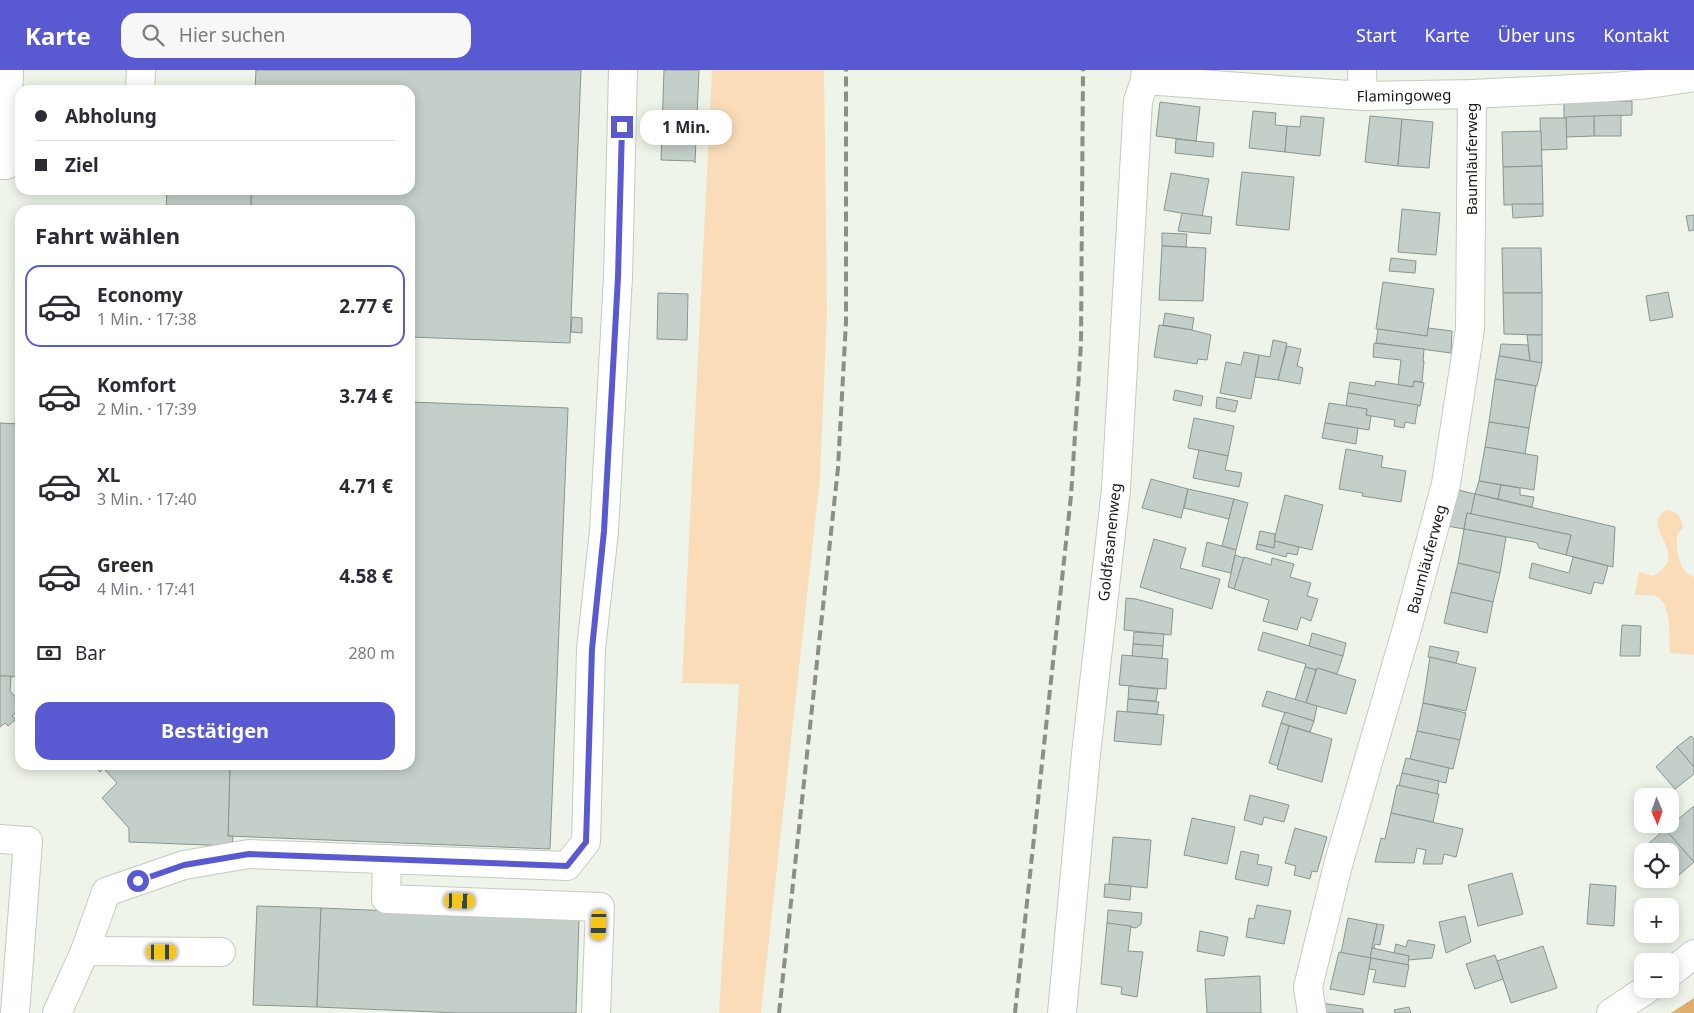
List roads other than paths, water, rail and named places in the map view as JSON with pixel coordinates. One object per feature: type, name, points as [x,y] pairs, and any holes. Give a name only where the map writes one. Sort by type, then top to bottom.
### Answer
[{"type":"street","points":[[9,70],[9,165]]},
{"type":"street","points":[[140,85],[141,70]]},
{"type":"street","points":[[56,1013],[85,951],[106,892],[184,865],[249,854],[567,866],[586,842],[592,649],[604,531],[618,277],[623,70]]},
{"type":"street","name":"Flamingoweg","points":[[1145,75],[1327,95],[1363,83],[1472,94],[1612,87],[1649,84],[1694,77]]},
{"type":"street","name":"Goldfasanenweg","points":[[1062,1013],[1087,744],[1116,489],[1138,101],[1145,75]]},
{"type":"street","name":"Baumläuferweg","points":[[1312,1013],[1308,987],[1338,864],[1406,632],[1446,484],[1470,328],[1472,94]]},
{"type":"street","points":[[0,839],[28,841],[14,1013]]},
{"type":"street","points":[[388,859],[386,899],[600,907],[596,1013]]},
{"type":"street","points":[[85,951],[221,952]]},
{"type":"street","points":[[1679,966],[1694,954]]},
{"type":"street","points":[[1612,1013],[1634,998]]},
{"type":"railway","points":[[779,1013],[838,468],[846,322],[846,70]]},
{"type":"railway","points":[[1015,1013],[1071,496],[1081,343],[1083,70]]}]
